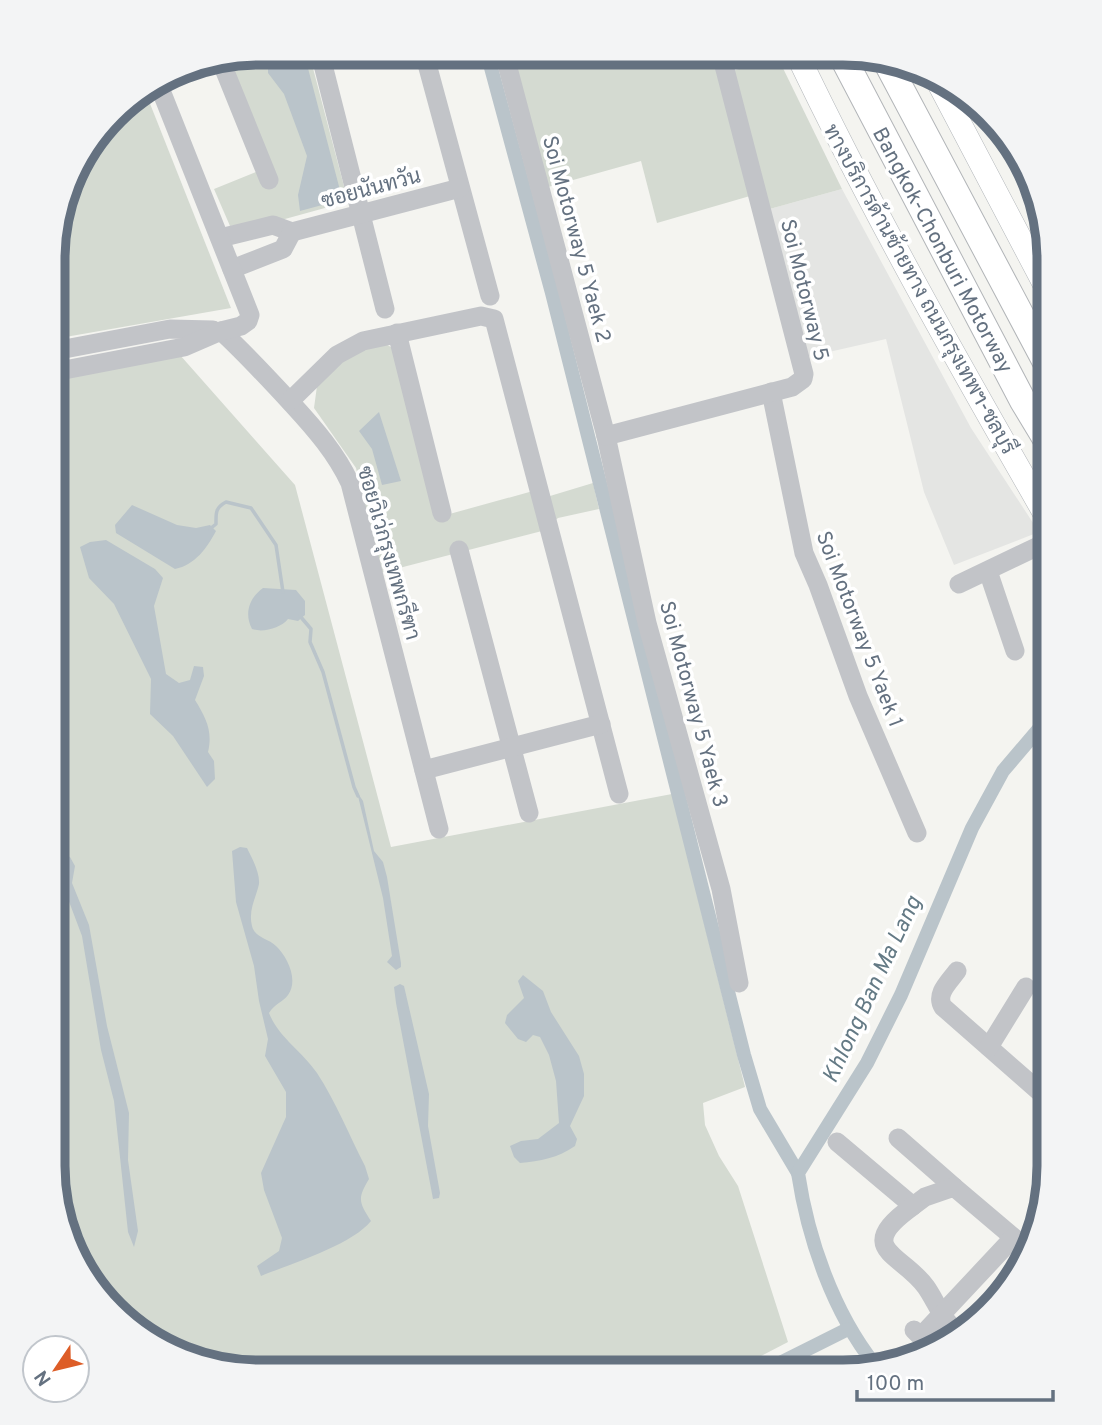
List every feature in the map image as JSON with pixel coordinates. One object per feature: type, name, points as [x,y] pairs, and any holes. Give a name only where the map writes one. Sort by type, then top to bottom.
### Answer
[{"type":"highway","name":"Bangkok-Chonburi Motorway","points":[[847,65],[1037,424]]},
{"type":"highway","name":"Bangkok-Chonburi Motorway","points":[[891,71],[1037,345]]},
{"type":"main road","name":"ทางบริการด้านซ้ายทาง ถนนกรุงเทพฯ-ชลบุรี","points":[[802,65],[850,162],[989,418],[1037,500]]},
{"type":"main road","points":[[944,94],[1037,270]]},
{"type":"street","points":[[323,65],[385,309]]},
{"type":"street","points":[[427,65],[490,296]]},
{"type":"street","name":"Soi Motorway 5 Yaek 2","points":[[507,65],[606,436]]},
{"type":"street","name":"Soi Motorway 5","points":[[606,436],[771,393],[798,384],[804,374],[724,65]]},
{"type":"street","points":[[224,68],[269,180]]},
{"type":"street","points":[[65,370],[184,347],[248,321],[250,315],[161,91]]},
{"type":"street","name":"ซอยนันทวัน","points":[[220,238],[273,225],[292,232],[460,188]]},
{"type":"street","name":"ซอยนันทวัน","points":[[232,269],[283,249],[292,232]]},
{"type":"street","points":[[290,401],[337,355],[363,341],[481,316],[494,319],[619,794]]},
{"type":"street","points":[[65,349],[170,329],[221,331]]},
{"type":"street","name":"ซอยวิเว่กรุงเทพกรีฑา","points":[[221,331],[252,359],[322,437],[350,483],[439,829]]},
{"type":"street","points":[[397,333],[442,513]]},
{"type":"street","points":[[100,342],[103,362]]},
{"type":"street","name":"Soi Motorway 5 Yaek 1","points":[[771,393],[804,553],[858,696],[917,833]]},
{"type":"street","name":"Soi Motorway 5 Yaek 3","points":[[606,436],[647,623],[721,890],[739,983]]},
{"type":"street","points":[[959,584],[1037,547]]},
{"type":"street","points":[[459,550],[528,813]]},
{"type":"street","points":[[988,571],[1015,651]]},
{"type":"street","points":[[424,770],[601,724]]},
{"type":"street","points":[[957,971],[941,994],[943,1007],[1037,1089]]},
{"type":"street","points":[[989,1047],[1026,987]]},
{"type":"street","points":[[898,1138],[1020,1243],[942,1312],[924,1333],[919,1335],[914,1330]]},
{"type":"street","points":[[837,1142],[913,1206]]},
{"type":"street","points":[[952,1326],[923,1283],[890,1254],[884,1247],[883,1240],[888,1231],[913,1206],[925,1197],[954,1186]]},
{"type":"shaded area","points":[[268,65],[307,65],[341,194],[337,201],[300,211],[298,195],[307,156],[284,94],[268,73]]},
{"type":"shaded area","points":[[312,65],[346,194],[343,203],[285,219],[230,226],[214,189],[268,167],[229,67]]},
{"type":"shaded area","points":[[715,65],[750,196],[657,223],[641,161],[548,187],[514,67]]},
{"type":"shaded area","points":[[753,65],[781,65],[842,189],[766,210],[732,71]]},
{"type":"shaded area","points":[[149,100],[231,308],[65,337],[66,234],[75,197],[91,162],[113,131]]},
{"type":"shaded area","points":[[842,189],[971,428],[1037,533],[954,565],[924,492],[886,339],[807,357],[766,210]]},
{"type":"shaded area","points":[[381,341],[394,349],[435,518],[533,491],[550,496],[593,483],[599,509],[558,518],[542,531],[380,573],[356,468],[314,408],[317,386],[336,365]]},
{"type":"shaded area","points":[[180,355],[295,485],[391,847],[672,794],[745,1087],[703,1103],[705,1125],[719,1156],[738,1186],[788,1342],[753,1360],[234,1359],[185,1345],[151,1327],[113,1294],[98,1274],[75,1228],[68,1204],[65,1178],[65,377]]},
{"type":"shaded area","points":[[379,412],[401,481],[382,485],[372,449],[359,431]]},
{"type":"shaded area","points":[[132,505],[177,525],[196,528],[210,525],[216,531],[200,555],[189,564],[175,569],[116,533],[115,525]]},
{"type":"shaded area","points":[[106,540],[155,569],[163,578],[154,606],[166,674],[179,683],[190,680],[194,666],[203,667],[204,676],[195,700],[208,725],[208,752],[214,761],[215,779],[207,787],[173,736],[150,714],[151,679],[114,604],[89,578],[80,547],[90,542]]},
{"type":"shaded area","points":[[263,588],[296,590],[305,601],[305,615],[298,621],[288,619],[272,629],[252,629],[248,618],[249,607]]},
{"type":"shaded area","points":[[357,792],[363,801],[374,851],[383,862],[387,877],[401,963],[401,967],[396,970],[387,962],[392,956],[383,898]]},
{"type":"shaded area","points":[[240,847],[247,848],[258,875],[259,884],[251,915],[252,926],[259,935],[280,950],[288,962],[292,976],[288,995],[269,1013],[279,1030],[311,1065],[324,1084],[369,1179],[361,1200],[371,1221],[362,1230],[320,1253],[261,1276],[257,1266],[279,1251],[282,1238],[264,1190],[261,1173],[286,1117],[286,1092],[265,1056],[268,1039],[254,966],[236,902],[232,851]]},
{"type":"shaded area","points":[[65,855],[70,857],[75,866],[72,883],[89,925],[107,1026],[129,1113],[128,1160],[138,1231],[134,1247],[128,1232],[114,1101],[101,1050],[82,936],[65,891]]},
{"type":"shaded area","points":[[523,975],[543,991],[551,1012],[579,1056],[584,1074],[584,1096],[570,1126],[577,1139],[575,1146],[549,1158],[520,1163],[514,1157],[510,1146],[521,1141],[538,1139],[559,1123],[556,1081],[549,1055],[540,1037],[533,1035],[526,1042],[518,1039],[505,1023],[507,1015],[524,998],[518,981]]},
{"type":"shaded area","points":[[400,984],[404,986],[429,1094],[428,1126],[439,1198],[433,1199],[396,1003],[394,987]]},
{"type":"waterway","points":[[490,65],[552,293],[744,1055],[760,1109],[798,1173]]},
{"type":"waterway","points":[[210,529],[216,524],[216,514],[222,504],[226,502],[251,508],[276,545],[283,592]]},
{"type":"waterway","points":[[300,616],[311,629],[310,642],[323,672],[358,796]]},
{"type":"waterway","name":"Khlong Ban Ma Lang","points":[[870,1359],[847,1322],[824,1274],[808,1223],[798,1173],[867,1063],[901,995],[972,828],[1003,771],[1037,731]]},
{"type":"waterway","points":[[786,1360],[848,1329]]}]
